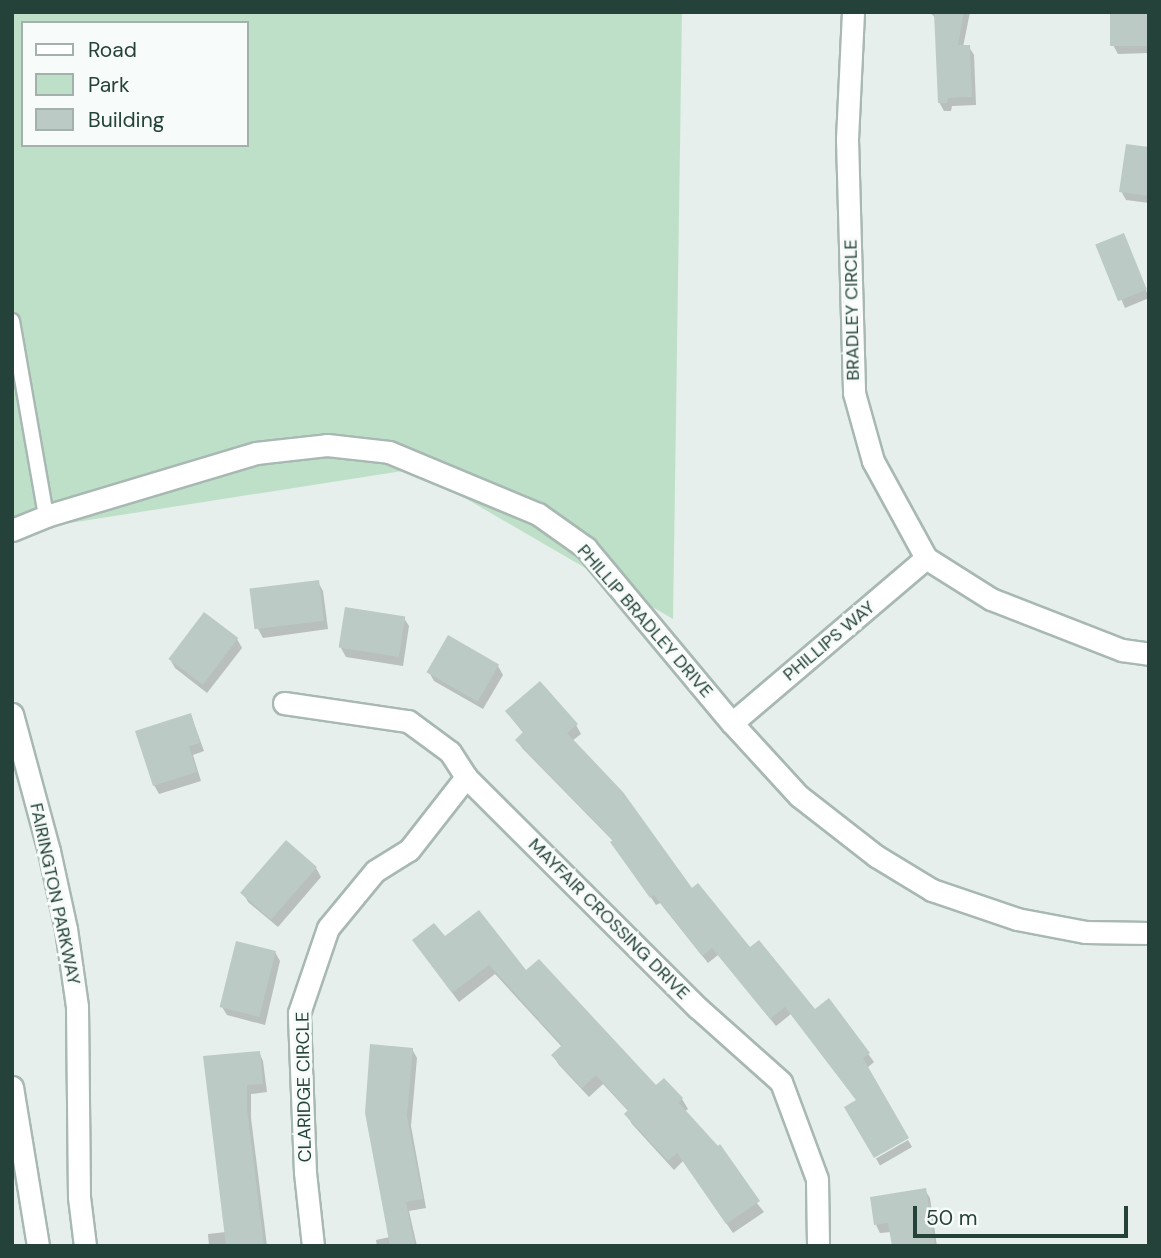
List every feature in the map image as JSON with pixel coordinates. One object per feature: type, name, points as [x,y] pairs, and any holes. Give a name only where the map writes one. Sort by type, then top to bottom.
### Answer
[{"type":"street","name":"BRADLEY CIRCLE","points":[[853,12],[847,139],[854,393],[873,461],[926,558],[991,599],[1122,650],[1149,654]]},
{"type":"street","name":"PHILLIP BRADLEY DRIVE","points":[[12,530],[46,516],[256,453],[327,445],[389,452],[538,514],[586,548],[733,723],[799,796],[876,856],[932,890],[1017,919],[1085,932],[1149,933]]},
{"type":"street","name":"PHILLIPS WAY","points":[[733,723],[926,558]]},
{"type":"street","name":"MAYFAIR CROSSING DRIVE","points":[[284,703],[408,721],[450,752],[466,777],[698,1008],[781,1082],[817,1180],[818,1246]]},
{"type":"street","name":"FAIRINGTON PARKWAY","points":[[12,713],[49,851],[66,929],[77,1006],[79,1197],[85,1246]]},
{"type":"street","name":"CLARIDGE CIRCLE","points":[[313,1246],[305,1172],[299,1013],[328,928],[375,871],[409,850],[466,777]]},
{"type":"street","points":[[12,1087],[37,1246]]},
{"type":"lane","points":[[12,321],[46,516]]},
{"type":"green space","points":[[12,12],[682,12],[673,619],[415,469],[12,532]]},
{"type":"building","points":[[934,12],[964,12],[958,45],[970,45],[972,97],[948,98],[947,103],[938,103]]},
{"type":"building","points":[[1110,12],[1149,12],[1149,46],[1110,46]]},
{"type":"building","points":[[1126,144],[1149,147],[1149,196],[1119,192]]},
{"type":"building","points":[[1124,233],[1147,290],[1118,301],[1095,245]]},
{"type":"building","points":[[319,580],[324,621],[255,629],[250,589]]},
{"type":"building","points":[[345,607],[405,617],[399,657],[339,647]]},
{"type":"building","points":[[204,612],[238,638],[203,685],[168,659]]},
{"type":"building","points":[[448,635],[499,664],[478,702],[426,672]]},
{"type":"building","points":[[540,681],[578,724],[567,733],[623,792],[692,888],[698,883],[750,947],[759,940],[815,1009],[829,998],[870,1053],[863,1058],[909,1138],[874,1158],[844,1107],[856,1100],[785,1007],[770,1019],[712,948],[702,956],[654,895],[650,898],[610,842],[613,840],[515,740],[523,732],[505,711]]},
{"type":"building","points":[[191,713],[200,743],[189,746],[197,772],[153,786],[135,731]]},
{"type":"building","points":[[286,840],[317,867],[271,920],[240,893]]},
{"type":"building","points":[[479,910],[526,970],[539,959],[656,1085],[664,1078],[683,1098],[679,1103],[718,1146],[720,1144],[760,1201],[726,1224],[677,1153],[668,1161],[624,1114],[628,1110],[596,1075],[582,1088],[551,1055],[562,1045],[489,965],[452,993],[412,940],[434,923],[445,936]]},
{"type":"building","points":[[236,941],[276,951],[259,1017],[220,1007]]},
{"type":"building","points":[[370,1044],[413,1048],[407,1116],[423,1199],[406,1202],[415,1246],[390,1246],[365,1113]]},
{"type":"building","points":[[260,1051],[263,1084],[247,1085],[247,1108],[264,1246],[226,1246],[203,1056]]},
{"type":"building","points":[[926,1188],[935,1246],[892,1246],[888,1223],[874,1225],[870,1197]]}]
